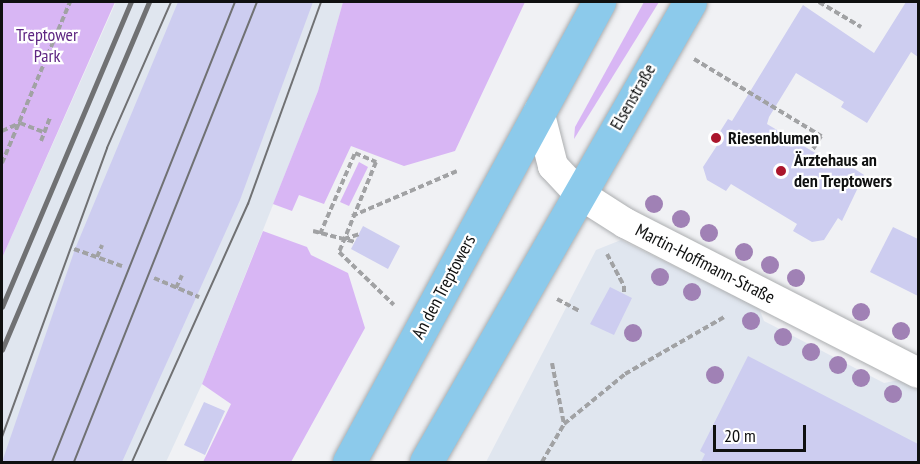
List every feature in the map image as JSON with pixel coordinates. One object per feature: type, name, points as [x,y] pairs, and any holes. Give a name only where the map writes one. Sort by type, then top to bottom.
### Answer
[{"type":"main road","points":[[539,111],[599,2]]},
{"type":"main road","name":"Elsenstraße","points":[[578,193],[690,2]]},
{"type":"main road","name":"An den Treptowers","points":[[349,462],[539,111]]},
{"type":"main road","points":[[426,462],[578,193]]},
{"type":"street","name":"Martin-Hoffmann-Straße","points":[[539,111],[553,166],[578,193],[645,234],[918,373]]},
{"type":"path","points":[[2,163],[70,2]]},
{"type":"path","points":[[819,2],[861,27]]},
{"type":"path","points":[[666,41],[822,136],[812,151]]},
{"type":"path","points":[[41,141],[50,117]]},
{"type":"path","points":[[2,131],[20,123],[44,132]]},
{"type":"path","points":[[320,234],[355,153],[376,162],[339,252],[394,305]]},
{"type":"path","points":[[352,216],[457,171]]},
{"type":"path","points":[[313,231],[355,242]]},
{"type":"path","points":[[343,239],[359,234]]},
{"type":"path","points":[[98,257],[102,245]]},
{"type":"path","points":[[74,249],[122,266]]},
{"type":"path","points":[[607,254],[624,286],[624,294]]},
{"type":"path","points":[[176,288],[182,275]]},
{"type":"path","points":[[154,278],[199,297]]},
{"type":"path","points":[[617,290],[624,286]]},
{"type":"path","points":[[557,299],[580,311]]},
{"type":"path","points":[[542,462],[564,424],[625,374],[724,317]]},
{"type":"path","points":[[552,363],[564,424]]},
{"type":"shaded area","points":[[116,2],[343,2],[318,91],[202,384],[166,462],[2,462],[2,258]]},
{"type":"shaded area","points":[[621,240],[759,308],[764,321],[884,383],[899,380],[918,390],[918,462],[486,462],[596,250]]},
{"type":"green space","name":"Treptower Park","points":[[2,2],[115,2],[2,258]]},
{"type":"green space","points":[[343,2],[525,2],[455,151],[404,166],[351,146],[324,204],[299,195],[292,211],[273,204],[318,91]]},
{"type":"green space","points":[[644,2],[659,2],[574,139],[575,127]]},
{"type":"green space","points":[[359,162],[368,167],[349,206],[340,202]]},
{"type":"green space","points":[[263,231],[307,247],[311,255],[348,273],[365,328],[291,462],[203,462],[231,404],[202,384]]},
{"type":"building","points":[[178,2],[313,2],[240,200],[122,462],[2,462],[75,249]]},
{"type":"building","points":[[906,2],[918,2],[918,57],[911,52],[867,123],[841,107],[844,102],[796,73],[769,117],[767,124],[834,164],[838,158],[864,175],[842,221],[838,218],[824,240],[812,242],[793,231],[797,224],[731,184],[726,191],[707,180],[703,167],[718,144],[714,141],[728,119],[732,121],[803,5],[874,53]]},
{"type":"building","points":[[363,226],[400,246],[388,269],[351,249]]},
{"type":"building","points":[[893,227],[918,239],[918,296],[870,272]]},
{"type":"building","points":[[610,287],[632,298],[614,335],[590,324]]},
{"type":"building","points":[[748,356],[918,444],[918,462],[701,462],[705,454],[700,451]]},
{"type":"building","points":[[204,402],[225,411],[205,455],[184,445]]},
{"type":"tram line","points":[[2,437],[107,148],[171,2]]},
{"type":"tram line","points":[[52,462],[235,2]]},
{"type":"tram line","points":[[74,462],[257,2]]},
{"type":"tram line","points":[[132,462],[248,204],[321,2]]},
{"type":"railway","points":[[2,307],[131,2]]},
{"type":"railway","points":[[2,350],[149,2]]},
{"type":"place","name":"Riesenblumen","points":[[716,138]]},
{"type":"place","name":"Ärztehaus an den Treptowers","points":[[781,171]]}]
